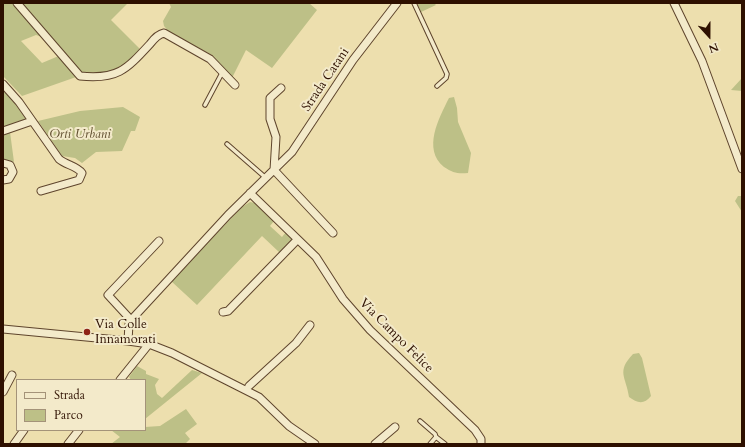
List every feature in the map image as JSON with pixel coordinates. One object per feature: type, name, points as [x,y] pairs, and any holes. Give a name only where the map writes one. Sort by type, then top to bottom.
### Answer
[{"type":"street","points":[[17,3],[80,76],[102,77],[121,72],[132,64],[152,41],[164,33],[205,56],[235,85]]},
{"type":"street","name":"Strada Catani","points":[[132,320],[228,215],[274,170],[300,141],[353,60],[397,3]]},
{"type":"street","points":[[674,3],[702,61],[742,169]]},
{"type":"street","points":[[3,84],[19,102],[59,160],[79,169],[82,173],[82,177],[77,181],[41,191]]},
{"type":"street","points":[[281,88],[270,98],[270,119],[276,137],[274,170],[334,232]]},
{"type":"street","points":[[3,131],[32,121]]},
{"type":"street","points":[[3,163],[10,165],[13,172],[9,179],[3,180]]},
{"type":"street","name":"Via Campo Felice","points":[[250,193],[316,257],[352,310],[403,362],[475,430],[481,439],[481,444]]},
{"type":"street","points":[[222,312],[228,311],[297,240]]},
{"type":"street","points":[[128,341],[129,324],[132,320],[108,296],[159,241]]},
{"type":"street","points":[[249,386],[296,343],[310,325]]},
{"type":"street","points":[[3,329],[149,344],[172,353],[259,397]]},
{"type":"street","points":[[121,379],[149,344]]},
{"type":"street","points":[[4,388],[12,375]]},
{"type":"street","points":[[228,381],[230,380],[249,386],[289,426],[315,444]]},
{"type":"street","points":[[375,444],[395,428]]},
{"type":"street","points":[[14,444],[23,431]]},
{"type":"street","points":[[68,444],[78,431]]},
{"type":"lane","points":[[414,3],[447,74],[446,78],[437,86]]},
{"type":"lane","points":[[205,105],[222,73]]},
{"type":"lane","points":[[227,144],[266,178]]},
{"type":"lane","points":[[420,421],[445,444]]},
{"type":"lane","points":[[430,444],[436,437]]},
{"type":"green space","points":[[3,3],[128,3],[111,20],[140,49],[120,70],[106,74],[83,74],[77,71],[51,40],[36,35],[21,41],[42,63],[61,55],[79,76],[22,96],[3,76]]},
{"type":"green space","points":[[169,3],[309,3],[317,10],[272,68],[246,50],[232,78],[212,55],[169,32],[164,26],[163,21],[171,7]]},
{"type":"green space","points":[[417,3],[434,3],[436,5],[421,12]]},
{"type":"green space","points":[[742,78],[742,91],[731,90]]},
{"type":"green space","points":[[6,91],[26,119],[3,127],[3,94]]},
{"type":"green space","points":[[454,97],[457,108],[458,122],[471,153],[468,173],[456,173],[450,171],[437,160],[434,151],[434,133],[437,124],[449,98]]},
{"type":"green space","name":"Orti Urbani","points":[[123,107],[140,117],[135,131],[131,131],[122,151],[96,152],[82,163],[75,158],[62,156],[38,121],[80,111]]},
{"type":"green space","points":[[10,132],[14,162],[3,159],[3,135]]},
{"type":"green space","points":[[738,196],[742,196],[742,212],[735,201]]},
{"type":"green space","points":[[250,202],[255,203],[274,221],[270,226],[282,237],[286,232],[293,239],[280,253],[262,236],[197,305],[171,281],[242,207]]},
{"type":"green space","points":[[639,353],[642,358],[651,396],[643,402],[635,401],[629,397],[623,370],[633,354]]},
{"type":"green space","points":[[137,366],[146,371],[146,374],[159,379],[155,385],[157,394],[162,398],[192,370],[202,373],[146,418],[146,379],[130,379],[129,377]]},
{"type":"green space","points":[[186,409],[197,424],[185,433],[190,439],[185,444],[111,444],[120,437],[112,431],[146,431],[146,427],[160,426]]},
{"type":"place","name":"Via Colle Innamorati","points":[[87,332]]}]
